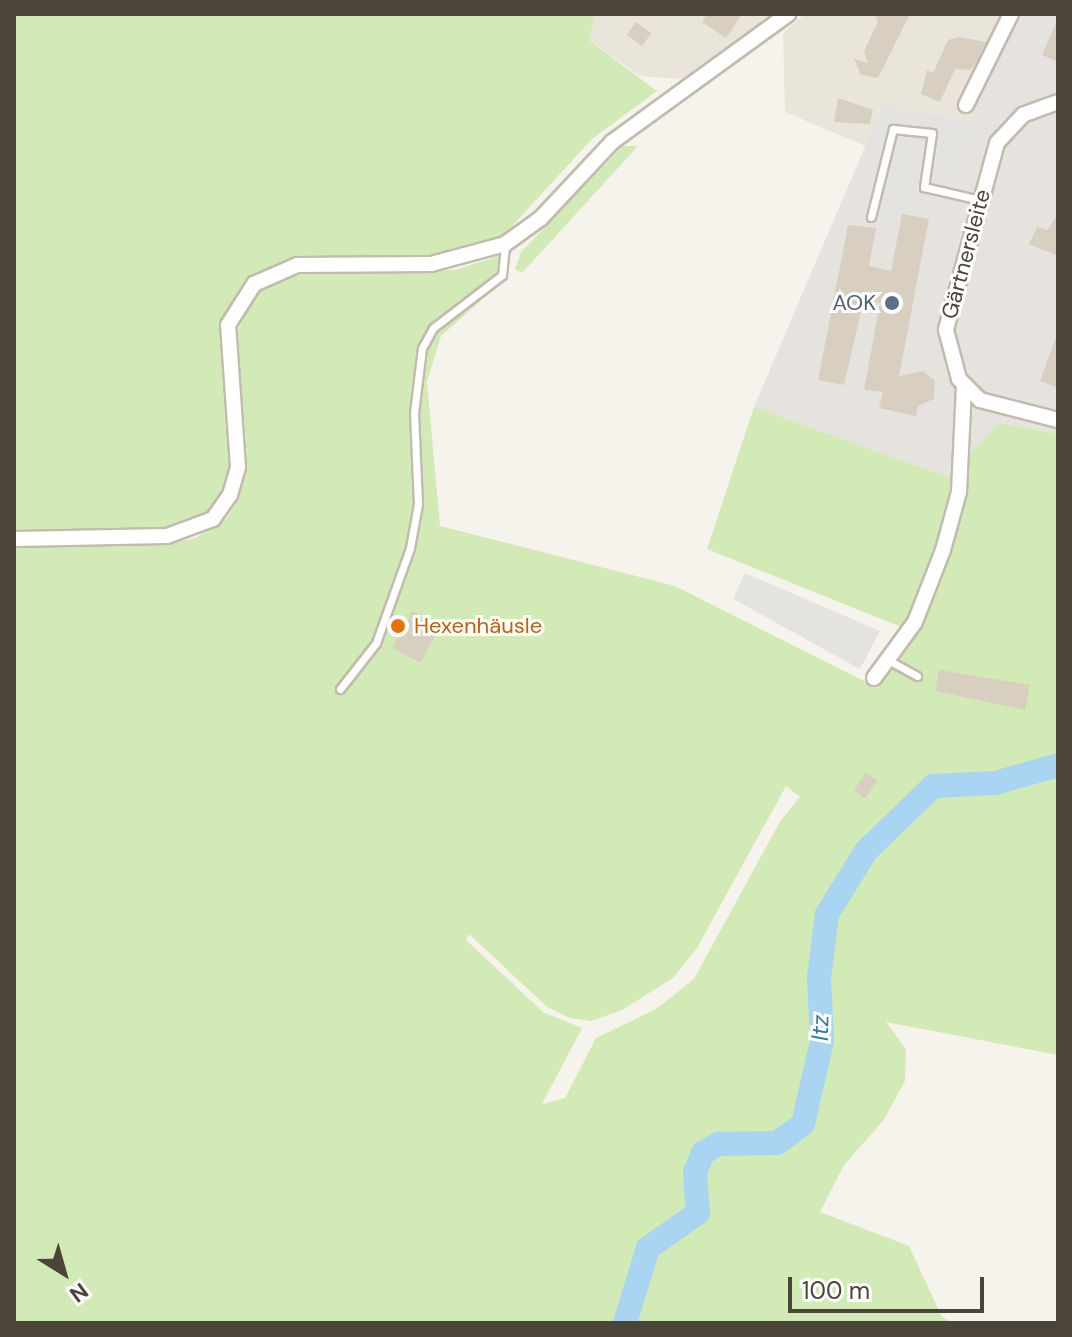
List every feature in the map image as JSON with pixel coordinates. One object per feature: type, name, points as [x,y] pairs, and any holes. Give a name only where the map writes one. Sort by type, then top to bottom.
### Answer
[{"type":"street","points":[[14,539],[167,536],[220,513],[238,467],[228,325],[242,296],[266,276],[309,264],[453,261],[505,244],[541,218],[612,142],[788,14]]},
{"type":"street","points":[[966,105],[1011,14]]},
{"type":"street","name":"Gärtnersleite","points":[[964,386],[949,355],[946,330],[980,200],[1008,127],[1033,109],[1058,102]]},
{"type":"street","points":[[964,386],[991,405],[1058,420]]},
{"type":"street","points":[[874,678],[890,661],[932,581],[959,492],[964,386]]},
{"type":"lane","points":[[871,217],[893,129],[932,133],[924,187],[980,200]]},
{"type":"lane","points":[[340,689],[376,643],[410,548],[417,518],[414,413],[422,348],[433,328],[502,275],[505,244]]},
{"type":"lane","points":[[890,661],[917,676]]},
{"type":"shaded area","points":[[595,14],[773,14],[683,79],[640,76],[588,39]]},
{"type":"shaded area","points":[[805,14],[1019,14],[971,120],[882,107],[868,147],[785,112],[783,33]]},
{"type":"shaded area","points":[[1019,14],[1058,14],[1058,434],[999,423],[948,477],[754,407],[882,107],[971,120]]},
{"type":"shaded area","points":[[883,104],[976,128],[961,188],[932,183],[924,201],[909,198],[890,238],[881,237],[884,216],[850,211]]},
{"type":"shaded area","points":[[745,573],[880,631],[860,669],[733,599]]},
{"type":"green space","points":[[14,14],[595,14],[589,40],[657,91],[592,139],[502,237],[452,254],[284,260],[249,278],[226,312],[220,335],[229,462],[224,493],[202,517],[166,529],[14,533]]},
{"type":"green space","points":[[623,146],[638,146],[522,273],[515,269],[521,252]]},
{"type":"green space","points":[[499,256],[505,279],[441,336],[427,382],[440,526],[675,586],[878,688],[911,631],[707,549],[754,407],[948,477],[999,423],[1058,434],[1058,1055],[886,1022],[906,1049],[905,1081],[883,1121],[844,1165],[820,1212],[909,1246],[942,1317],[953,1323],[14,1323],[14,548],[168,544],[195,538],[226,519],[239,499],[247,457],[236,336],[250,301],[270,283],[310,272],[455,270]],"holes":[[[786,786],[800,797],[781,820],[694,979],[656,1009],[596,1038],[565,1098],[542,1104],[582,1028],[543,1012],[466,940],[469,934],[546,1006],[569,1018],[591,1021],[622,1010],[673,978],[697,948]]]},
{"type":"building","points":[[707,14],[742,14],[726,38],[702,22]]},
{"type":"building","points":[[874,14],[910,14],[878,78],[861,75],[854,59],[868,63],[864,51],[878,22]]},
{"type":"building","points":[[1058,18],[1058,62],[1042,55]]},
{"type":"building","points":[[636,22],[651,33],[642,46],[627,35]]},
{"type":"building","points":[[959,37],[986,42],[977,61],[970,70],[955,69],[940,102],[921,94],[927,70],[933,73],[948,40]]},
{"type":"building","points":[[838,98],[873,110],[870,124],[834,122]]},
{"type":"building","points":[[1058,213],[1058,256],[1029,244],[1037,227],[1048,230]]},
{"type":"building","name":"AOK","points":[[902,214],[929,219],[899,376],[923,371],[935,381],[934,399],[918,406],[916,416],[879,408],[883,392],[864,390],[880,303],[864,299],[844,385],[818,380],[848,225],[876,228],[869,266],[891,271]]},
{"type":"building","points":[[1058,335],[1058,388],[1040,381]]},
{"type":"building","points":[[412,611],[440,626],[421,663],[392,648]]},
{"type":"building","points":[[939,670],[1030,685],[1025,710],[935,691]]},
{"type":"building","points":[[866,773],[877,781],[865,798],[854,790]]},
{"type":"waterway","name":"Itz","points":[[625,1323],[648,1248],[698,1213],[695,1172],[703,1153],[718,1144],[777,1143],[803,1124],[822,1041],[819,978],[827,914],[866,851],[933,786],[995,783],[1058,765]]},
{"type":"place","name":"AOK","points":[[892,303]]},
{"type":"place","name":"Hexenhäusle","points":[[398,626]]}]
